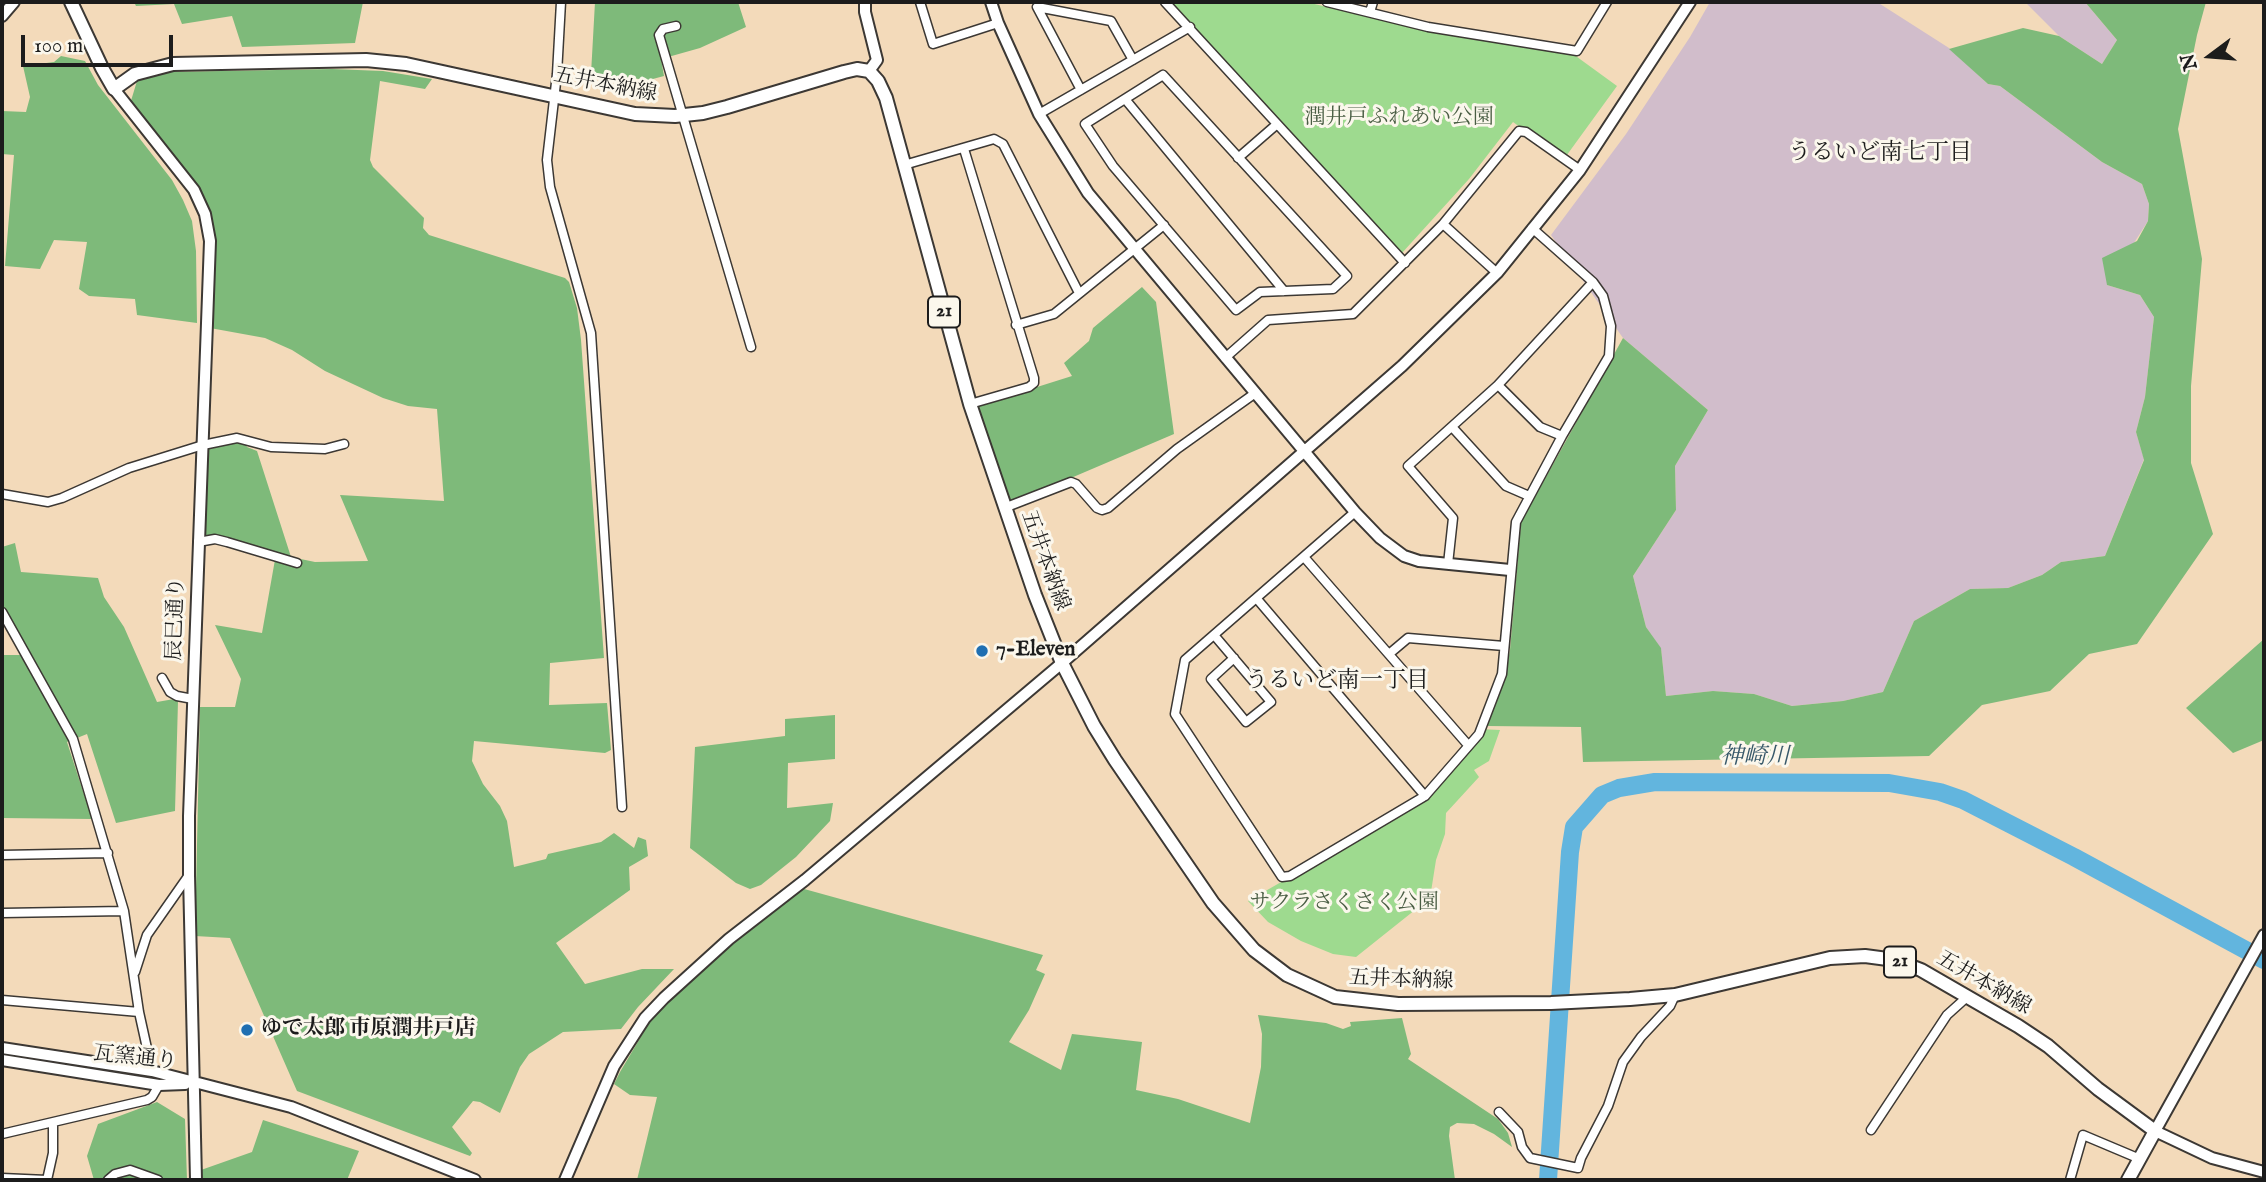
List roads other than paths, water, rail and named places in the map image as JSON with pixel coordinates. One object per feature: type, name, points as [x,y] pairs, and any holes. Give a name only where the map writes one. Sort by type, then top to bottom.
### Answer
[{"type":"main road","points":[[71,2],[114,89]]},
{"type":"main road","name":"五井本納線","points":[[114,89],[135,74],[173,64],[366,60],[406,64],[655,117],[683,116],[727,107],[844,72],[857,69],[869,71],[878,81],[886,98],[970,404],[1034,595],[1062,663],[1094,726],[1115,760],[1213,904],[1254,950],[1298,982],[1322,992],[1361,1001],[1398,1004],[1551,1003],[1675,995],[1830,958],[1865,956],[1895,960],[1921,970],[2048,1046],[2098,1089],[2155,1131]]},
{"type":"main road","points":[[2128,1180],[2155,1131]]},
{"type":"street","points":[[2,16],[14,2]]},
{"type":"street","points":[[561,2],[547,160],[550,187],[591,333],[622,807]]},
{"type":"street","points":[[865,2],[877,60],[869,71]]},
{"type":"street","points":[[920,2],[933,44],[998,23]]},
{"type":"street","points":[[991,2],[1039,114],[1088,193],[1355,512],[1380,538],[1404,556],[1419,561],[1510,570]]},
{"type":"street","points":[[1165,2],[1405,263]]},
{"type":"street","points":[[1328,2],[1428,27],[1577,51],[1607,2]]},
{"type":"street","points":[[1370,12],[1373,2]]},
{"type":"street","points":[[565,1180],[614,1066],[645,1018],[664,998],[729,939],[805,880],[1062,663],[1402,366],[1497,273],[1580,170],[1690,2]]},
{"type":"street","points":[[1081,90],[1037,7],[1111,21],[1133,60]]},
{"type":"street","points":[[676,26],[663,29],[659,35],[751,347]]},
{"type":"street","points":[[1039,114],[1189,27]]},
{"type":"street","points":[[1163,75],[1238,158],[1347,276],[1333,289],[1260,292],[1236,310],[1113,166],[1085,124],[1163,75]]},
{"type":"street","name":"辰巳通り","points":[[114,89],[194,190],[205,214],[210,241],[188,875],[196,1180]]},
{"type":"street","points":[[1125,99],[1284,291]]},
{"type":"street","points":[[1238,158],[1276,125]]},
{"type":"street","points":[[1225,358],[1268,320],[1353,314],[1443,224],[1519,131],[1526,132],[1580,170]]},
{"type":"street","points":[[904,166],[994,139],[1003,144],[1079,293]]},
{"type":"street","points":[[964,149],[1034,378],[1030,387],[970,404]]},
{"type":"street","points":[[1443,224],[1497,273]]},
{"type":"street","points":[[1016,325],[1054,314],[1164,225]]},
{"type":"street","points":[[1355,512],[1185,660],[1175,715],[1282,877],[1290,876],[1406,810],[1425,796],[1479,734],[1502,674],[1516,522],[1609,356],[1612,326],[1603,296],[1593,282],[1532,228]]},
{"type":"street","points":[[1448,564],[1452,518],[1408,466],[1498,385],[1593,282]]},
{"type":"street","points":[[1498,385],[1540,427],[1562,436]]},
{"type":"street","points":[[1004,508],[1071,482],[1076,484],[1097,508],[1108,508],[1177,449],[1254,394]]},
{"type":"street","points":[[1452,428],[1506,486],[1529,496]]},
{"type":"street","points":[[2,494],[48,502],[130,468],[204,445],[237,438],[271,447],[326,449],[344,444]]},
{"type":"street","points":[[198,542],[227,541],[297,562]]},
{"type":"street","points":[[1304,556],[1468,745]]},
{"type":"street","points":[[1257,599],[1425,796]]},
{"type":"street","points":[[2,612],[73,739],[124,911],[133,979],[152,1071]]},
{"type":"street","points":[[1214,635],[1271,702],[1245,722],[1211,679],[1234,659]]},
{"type":"street","points":[[1389,654],[1408,638],[1504,646]]},
{"type":"street","points":[[162,678],[170,692],[193,699]]},
{"type":"street","points":[[2,855],[108,853]]},
{"type":"street","points":[[133,979],[147,935],[188,875]]},
{"type":"street","points":[[2,913],[124,911]]},
{"type":"street","points":[[2264,935],[2155,1131],[2212,1158],[2264,1172]]},
{"type":"street","points":[[1499,1112],[1517,1132],[1522,1147],[1530,1158],[1578,1168],[1608,1106],[1623,1062],[1641,1037],[1670,1006],[1675,995]]},
{"type":"street","points":[[1871,1130],[1947,1015],[1967,997]]},
{"type":"street","points":[[2,999],[139,1012]]},
{"type":"street","name":"瓦窯通り","points":[[2,1048],[152,1071],[195,1083]]},
{"type":"street","name":"瓦窯通り","points":[[2,1060],[159,1085],[195,1083]]},
{"type":"street","points":[[195,1083],[291,1107],[475,1180]]},
{"type":"street","points":[[2,1134],[147,1100],[159,1085]]},
{"type":"street","points":[[2,1178],[47,1180],[53,1153],[53,1122]]},
{"type":"street","points":[[2070,1180],[2083,1135],[2140,1159]]},
{"type":"street","points":[[108,1180],[114,1174],[130,1170],[158,1180]]},
{"type":"waterway","name":"神崎川","points":[[1548,1180],[1570,852],[1574,827],[1602,795],[1619,788],[1655,782],[1889,783],[1940,792],[1963,800],[2074,857],[2264,960]]},
{"type":"place","name":"7-Eleven","points":[[982,651]]},
{"type":"place","name":"ゆで太郎 市原潤井戸店","points":[[247,1030]]},
{"type":"district","name":"うるいど南七丁目","points":[[1880,154]]},
{"type":"district","name":"うるいど南一丁目","points":[[1337,682]]},
{"type":"park label","name":"潤井戸ふれあい公園","points":[[1399,119]]},
{"type":"park label","name":"サクラさくさく公園","points":[[1344,904]]}]
